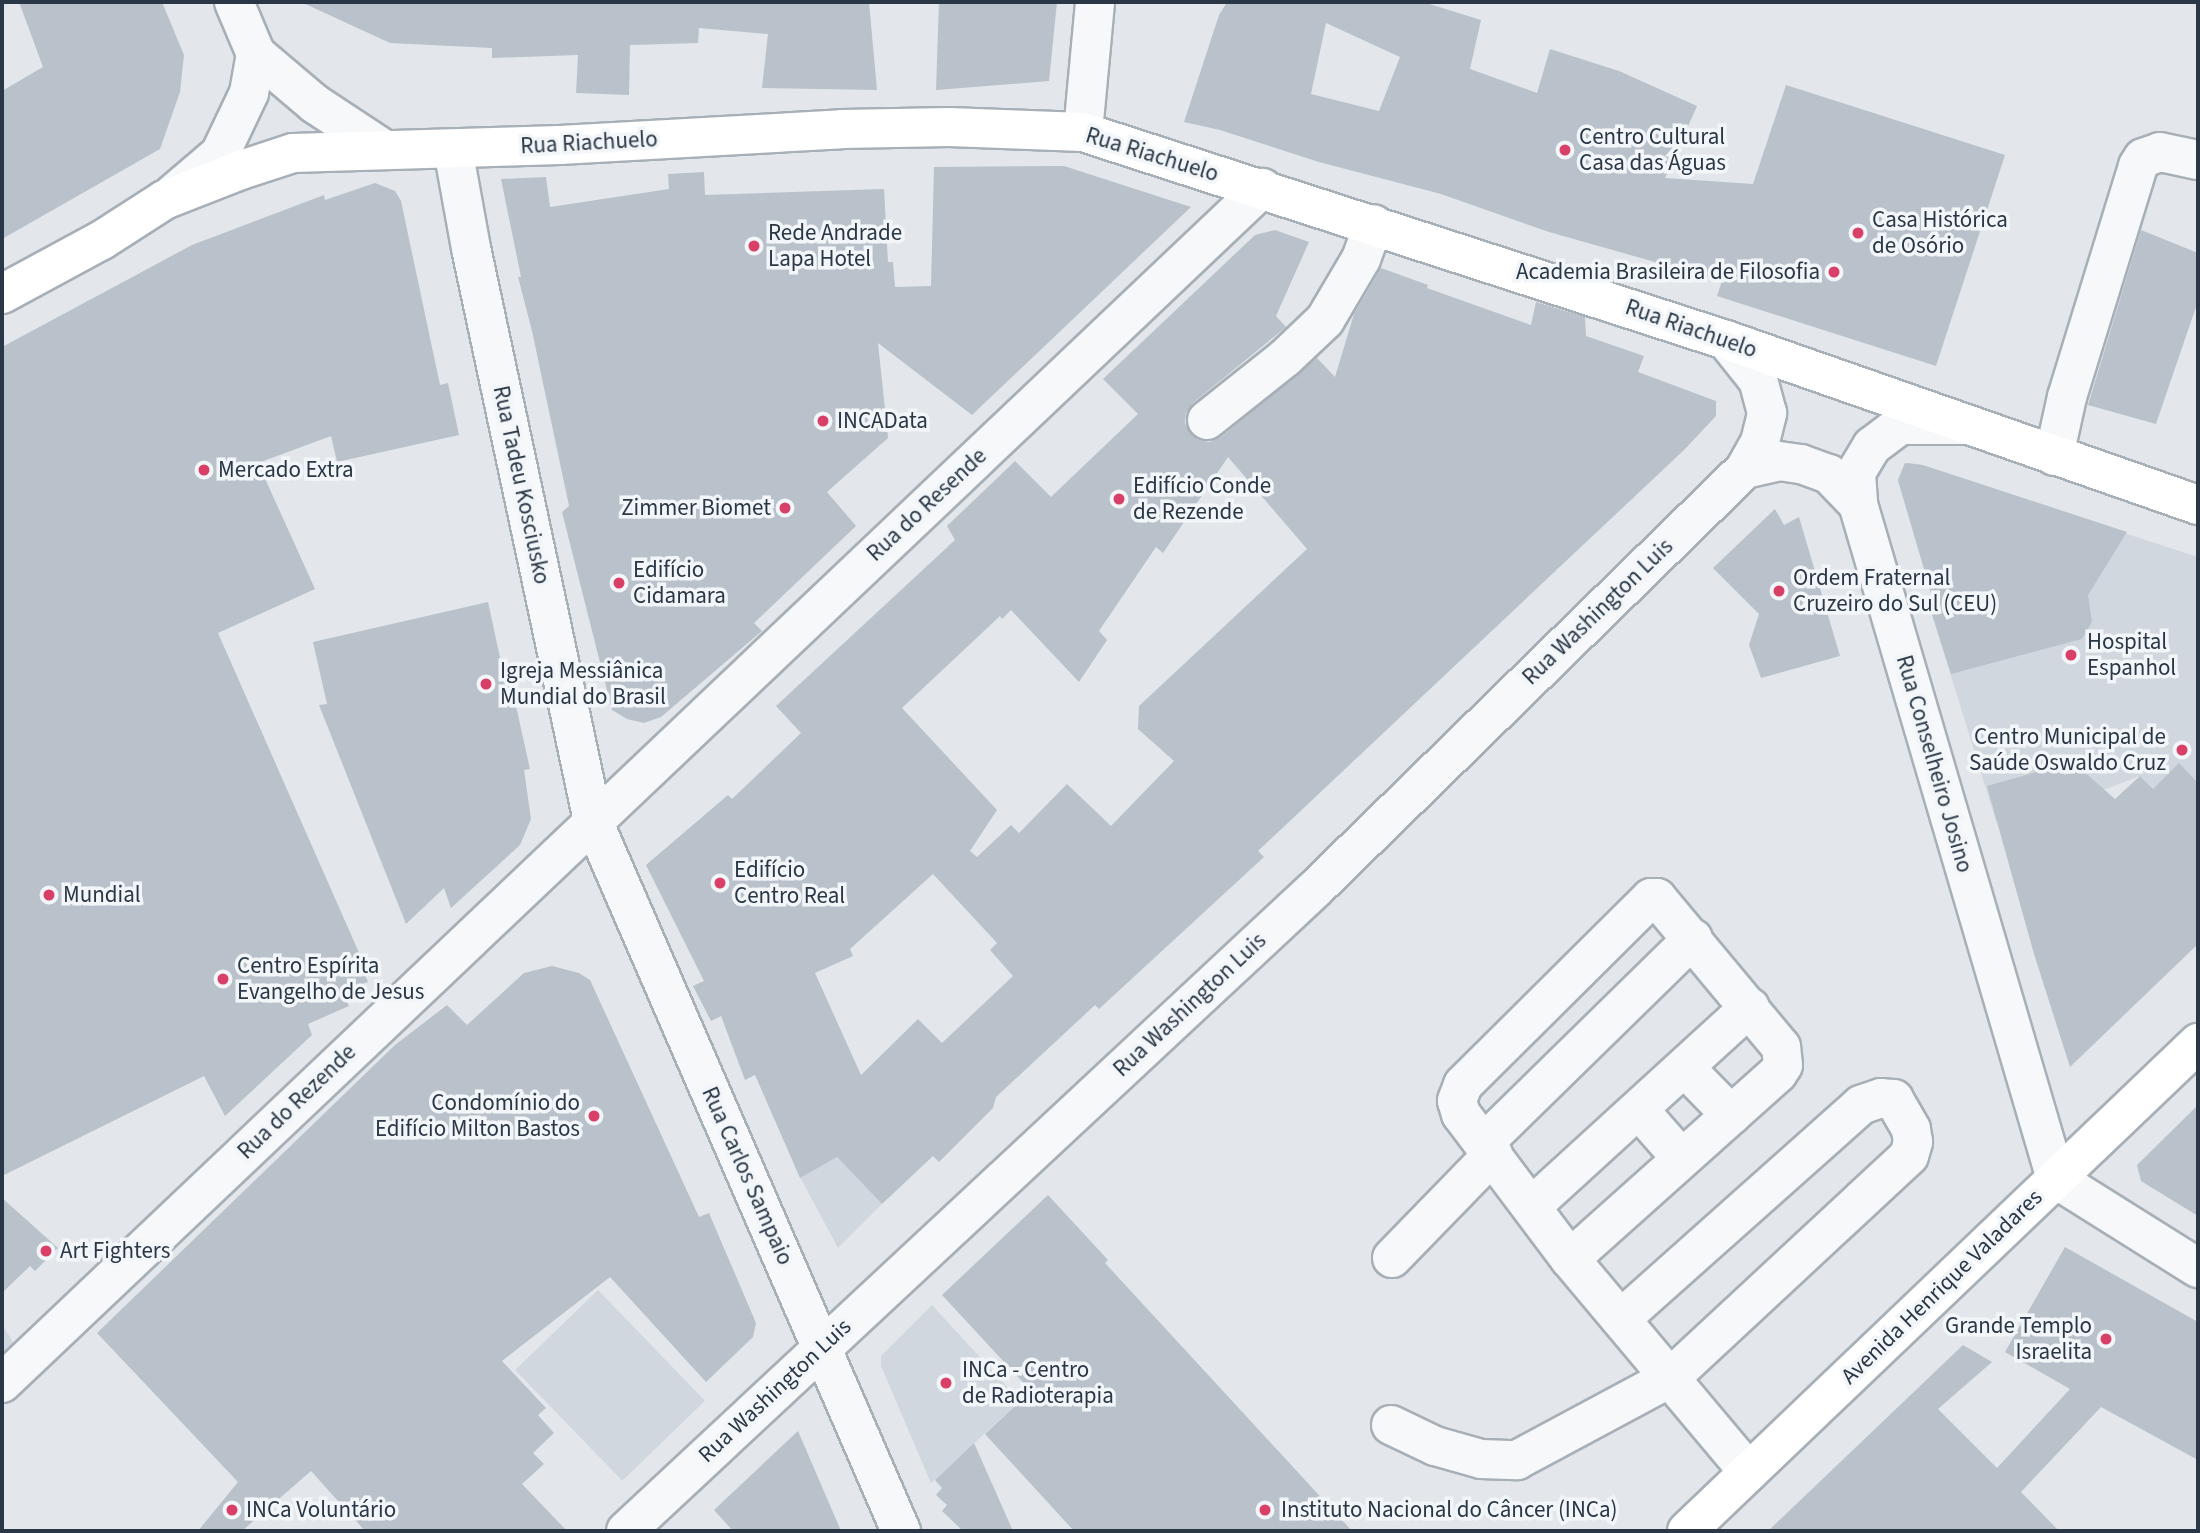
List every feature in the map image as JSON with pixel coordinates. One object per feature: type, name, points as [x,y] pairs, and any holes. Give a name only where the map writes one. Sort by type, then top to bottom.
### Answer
[{"type":"main road","name":"Rua Riachuelo","points":[[2,294],[102,240],[164,200],[240,170],[293,153],[453,149],[842,130],[949,128],[1083,132],[1726,340],[2198,505]]},
{"type":"main road","name":"Avenida Henrique Valadares","points":[[1687,1531],[2198,1043]]},
{"type":"street","points":[[234,2],[256,54],[315,104],[385,150]]},
{"type":"street","points":[[1083,132],[1095,2]]},
{"type":"street","points":[[164,200],[220,154],[249,93],[256,54]]},
{"type":"street","name":"Rua Tadeu Kosciusko","points":[[453,149],[473,262],[593,821]]},
{"type":"street","points":[[2054,456],[2067,397],[2138,166],[2143,158],[2160,152],[2198,160]]},
{"type":"street","name":"Rua do Resende","points":[[593,821],[1262,188]]},
{"type":"street","points":[[1207,420],[1285,358],[1325,320],[1361,259],[1374,225]]},
{"type":"street","name":"Rua Washington Luis","points":[[626,1531],[819,1348],[1316,888],[1745,469],[1760,442],[1767,413],[1758,380],[1726,340]]},
{"type":"street","name":"Rua Conselheiro Josino","points":[[1964,425],[1900,425],[1872,446],[1856,472],[1858,504],[2056,1179]]},
{"type":"street","points":[[1745,469],[1779,461],[1801,464],[1829,474],[1858,504]]},
{"type":"street","name":"Rua Carlos Sampaio","points":[[593,821],[800,1295],[819,1348],[901,1531]]},
{"type":"street","name":"Rua do Rezende","points":[[2,1383],[593,821]]},
{"type":"street","points":[[1570,1259],[1783,1065],[1781,1047],[1750,1007],[1663,901],[1651,898],[1463,1085],[1457,1101],[1461,1114],[1570,1259],[1749,1472]]},
{"type":"street","points":[[1392,1258],[1489,1148],[1693,938]]},
{"type":"street","points":[[1532,1206],[1750,1007]]},
{"type":"street","points":[[1685,1068],[1731,1115]]},
{"type":"street","points":[[1391,1425],[1435,1446],[1481,1459],[1517,1460],[1670,1378],[1909,1156],[1913,1142],[1911,1129],[1894,1099],[1881,1098],[1861,1105],[1620,1319]]},
{"type":"street","points":[[1639,1110],[1682,1159]]},
{"type":"street","points":[[2056,1179],[2198,1268]]},
{"type":"shaded area","name":"Hospital Espanhol","points":[[1909,463],[1923,465],[1927,469],[2198,557],[2198,783],[2179,764],[2153,789],[2140,776],[2085,797],[1996,821],[1929,605],[1934,603],[1898,481],[1903,467]]},
{"type":"shaded area","points":[[837,1157],[882,1204],[838,1248],[800,1177]]},
{"type":"shaded area","points":[[598,1290],[705,1401],[622,1481],[515,1370]]},
{"type":"shaded area","name":"INCa - Centro de Radioterapia","points":[[932,1305],[1020,1401],[931,1483],[881,1366],[881,1356]]},
{"type":"shaded area","points":[[2,1324],[17,1349],[2,1365]]},
{"type":"building","points":[[19,2],[162,2],[184,55],[180,92],[160,149],[2,239],[2,91],[43,67]]},
{"type":"building","points":[[301,2],[869,2],[877,90],[762,88],[768,34],[699,28],[698,43],[630,45],[629,95],[576,93],[578,55],[492,58],[492,48],[390,43]]},
{"type":"building","points":[[939,2],[1057,2],[1049,81],[936,90]]},
{"type":"building","points":[[1227,2],[1423,2],[1481,20],[1470,69],[1537,93],[1550,49],[1619,71],[1697,106],[1665,178],[1753,184],[1786,85],[2005,155],[1936,366],[1717,296],[1722,281],[1549,232],[1441,194],[1184,122],[1219,15]],"holes":[[[1326,23],[1400,57],[1379,111],[1311,94]]]},
{"type":"building","points":[[1064,166],[1191,207],[972,415],[878,343],[888,438],[827,492],[856,526],[754,623],[762,631],[661,717],[644,723],[627,719],[612,710],[562,512],[569,506],[518,277],[521,277],[501,179],[546,177],[550,207],[669,189],[668,174],[704,172],[705,195],[884,189],[888,262],[893,262],[895,287],[931,286],[934,167]]},
{"type":"building","points":[[375,183],[395,191],[401,201],[440,385],[448,383],[459,435],[337,462],[331,436],[258,463],[315,589],[218,633],[364,964],[362,966],[368,982],[342,991],[349,1006],[308,1024],[312,1035],[225,1116],[204,1076],[2,1176],[2,347],[192,245],[324,195],[325,200]]},
{"type":"building","points":[[1275,230],[1309,242],[1276,316],[1286,327],[1193,403],[1186,413],[1185,423],[1190,433],[1198,440],[1210,442],[1221,437],[1317,358],[1335,377],[1354,314],[1381,268],[1428,285],[1427,288],[1531,325],[1536,302],[1585,317],[1586,336],[1644,356],[1638,372],[1716,401],[1716,416],[1684,450],[1258,851],[1264,857],[1099,1009],[1095,1005],[996,1097],[993,1108],[939,1162],[933,1156],[882,1204],[837,1157],[800,1178],[755,1075],[745,1080],[721,1016],[711,1021],[693,986],[704,981],[646,865],[728,795],[732,799],[801,733],[776,706],[955,540],[947,526],[1015,461],[1051,497],[1138,414],[1103,379],[1255,235]],"holes":[[[1228,457],[1307,549],[1139,706],[1138,729],[1174,761],[1111,826],[1067,784],[1019,833],[1011,825],[977,857],[970,851],[997,810],[902,708],[1000,616],[1002,619],[1011,610],[1079,682],[1107,640],[1099,631],[1156,547],[1163,553]],[[933,874],[997,943],[990,950],[1013,976],[942,1043],[918,1019],[861,1075],[815,973],[853,956],[850,949]]]},
{"type":"building","points":[[2141,230],[2198,253],[2198,301],[2156,424],[2088,405]]},
{"type":"building","points":[[1905,463],[1923,465],[2127,532],[2088,595],[2092,622],[2082,639],[1951,674],[1929,605],[1934,603],[1898,480]]},
{"type":"building","name":"Ordem Fraternal Cruzeiro do Sul (CEU)","points":[[1775,509],[1784,525],[1799,517],[1840,656],[1761,678],[1749,645],[1759,614],[1713,568]]},
{"type":"building","points":[[488,602],[501,662],[506,661],[530,769],[524,770],[531,819],[520,845],[451,908],[444,888],[406,924],[319,705],[327,704],[313,642]]},
{"type":"building","points":[[2179,763],[2198,783],[2198,944],[2070,1067],[2034,954],[1987,786],[2061,765],[2064,775],[2082,770],[2115,799],[2140,776],[2153,789]]},
{"type":"building","points":[[552,966],[579,973],[590,980],[699,1217],[709,1213],[756,1323],[753,1337],[706,1382],[610,1277],[502,1361],[546,1408],[538,1415],[554,1433],[533,1453],[544,1464],[522,1484],[567,1531],[365,1531],[311,1471],[242,1531],[198,1531],[238,1482],[97,1333],[395,1045],[447,1005],[467,1025],[524,973]]},
{"type":"building","points":[[2198,1105],[2198,1216],[2141,1181],[2137,1165]]},
{"type":"building","points":[[1048,1195],[1108,1260],[1105,1263],[1352,1531],[1074,1531],[985,1434],[1031,1391],[942,1295]]},
{"type":"building","points":[[2,1198],[58,1248],[35,1271],[30,1266],[2,1293]]},
{"type":"building","points":[[2065,1247],[2198,1322],[2198,1460],[2101,1407],[2021,1492],[2059,1531],[1768,1531],[1963,1345],[1992,1362],[1938,1409],[1997,1468],[2070,1389],[2005,1352]]},
{"type":"building","points":[[798,1431],[841,1531],[733,1531],[714,1510]]},
{"type":"building","points":[[974,1443],[1013,1531],[963,1531],[942,1511],[947,1505],[936,1495],[942,1488],[935,1480]]},
{"type":"place","name":"Centro Cultural Casa das Águas","points":[[1565,150]]},
{"type":"place","name":"Casa Histórica de Osório","points":[[1858,233]]},
{"type":"place","name":"Rede Andrade Lapa Hotel","points":[[754,246]]},
{"type":"place","name":"Academia Brasileira de Filosofia","points":[[1834,272]]},
{"type":"place","name":"INCAData","points":[[823,421]]},
{"type":"place","name":"Mercado Extra","points":[[204,470]]},
{"type":"place","name":"Edifício Conde de Rezende","points":[[1119,499]]},
{"type":"place","name":"Zimmer Biomet","points":[[785,508]]},
{"type":"place","name":"Edifício Cidamara","points":[[619,583]]},
{"type":"place","name":"Ordem Fraternal Cruzeiro do Sul (CEU)","points":[[1779,591]]},
{"type":"place","name":"Hospital Espanhol","points":[[2071,655]]},
{"type":"place","name":"Igreja Messiânica Mundial do Brasil","points":[[486,684]]},
{"type":"place","name":"Centro Municipal de Saúde Oswaldo Cruz","points":[[2182,750]]},
{"type":"place","name":"Edifício Centro Real","points":[[720,883]]},
{"type":"place","name":"Mundial","points":[[49,895]]},
{"type":"place","name":"Centro Espírita Evangelho de Jesus","points":[[223,979]]},
{"type":"place","name":"Condomínio do Edifício Milton Bastos","points":[[594,1116]]},
{"type":"place","name":"Art Fighters","points":[[46,1251]]},
{"type":"place","name":"Grande Templo Israelita","points":[[2106,1339]]},
{"type":"place","name":"INCa - Centro de Radioterapia","points":[[946,1383]]},
{"type":"place","name":"INCa Voluntário","points":[[232,1510]]},
{"type":"place","name":"Instituto Nacional do Câncer (INCa)","points":[[1265,1510]]}]
